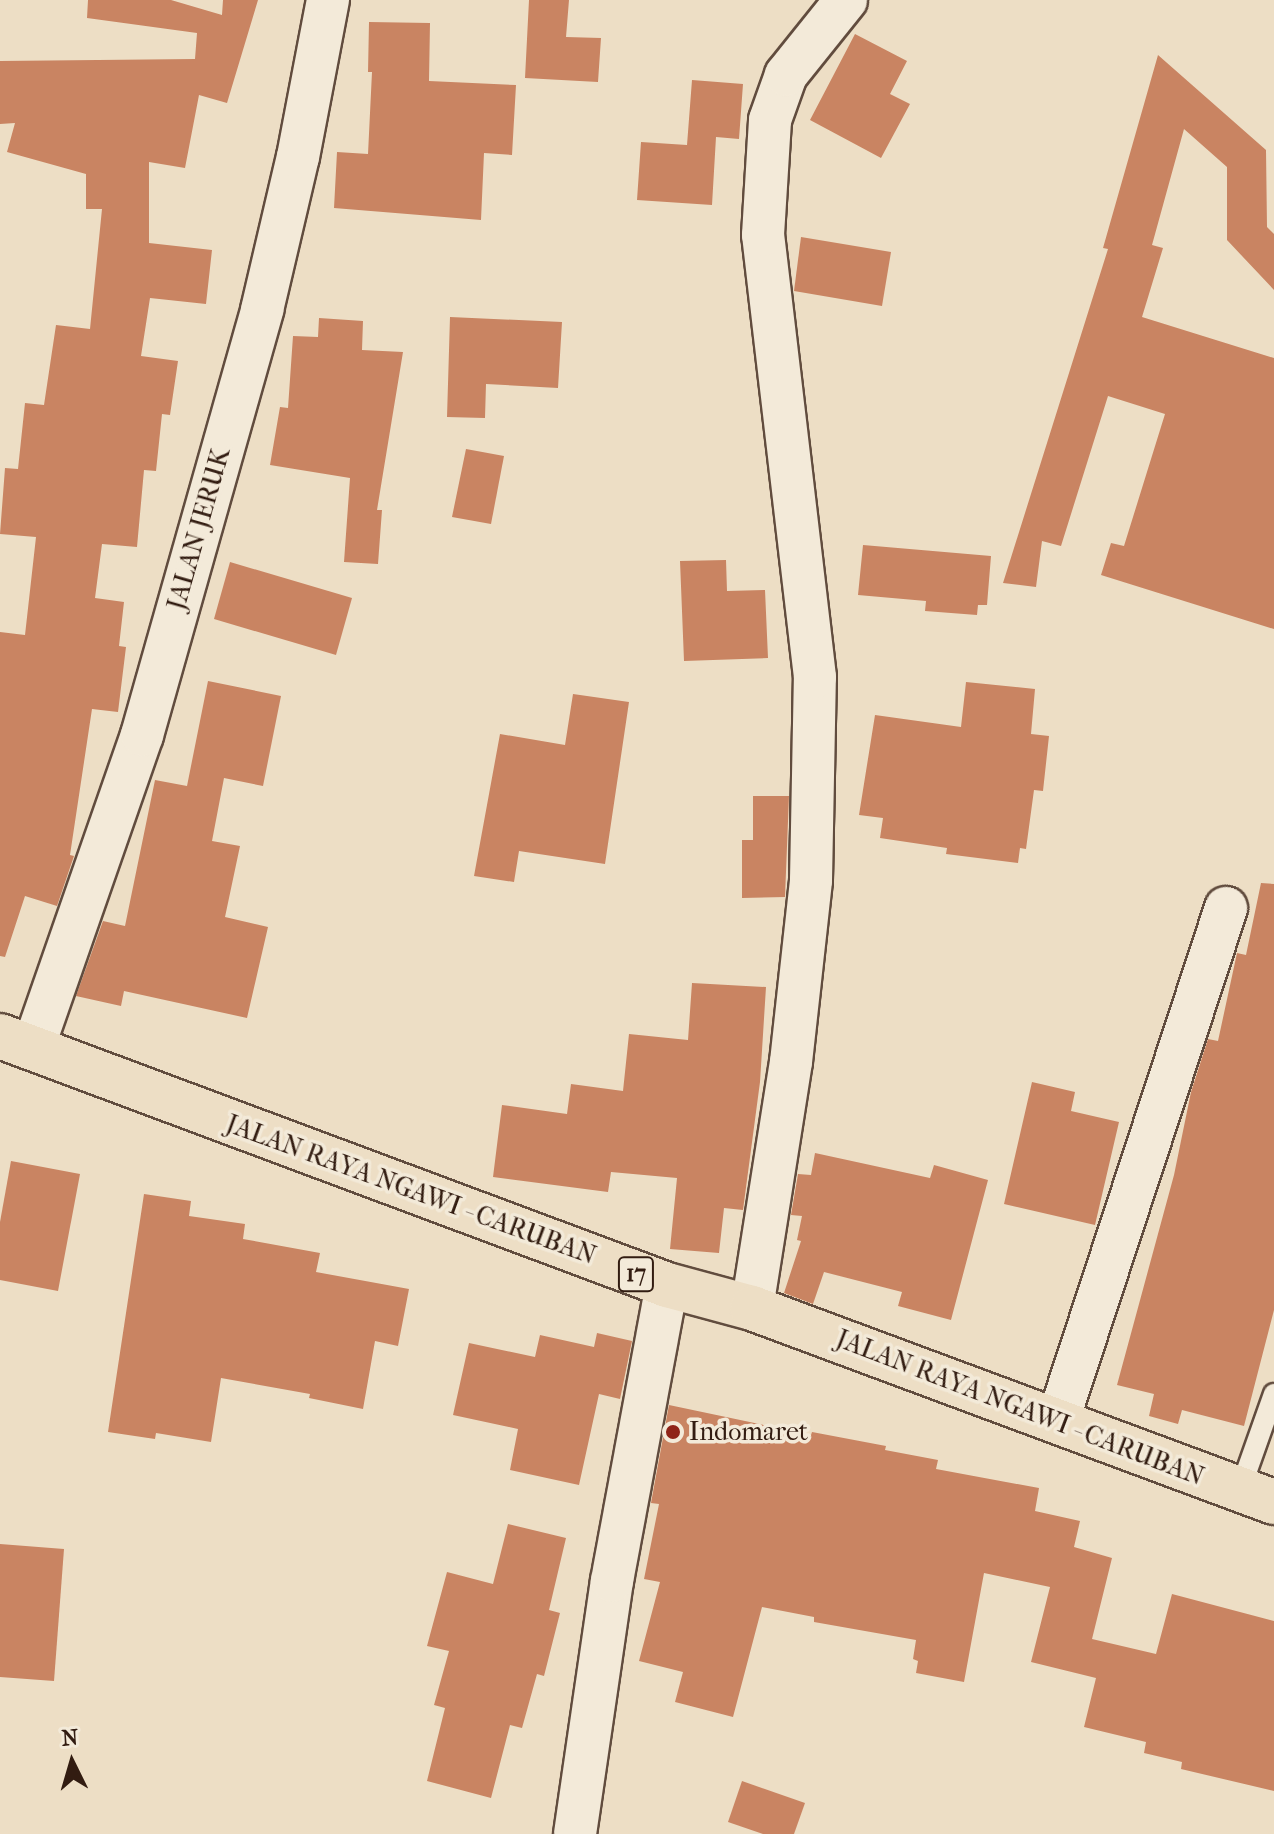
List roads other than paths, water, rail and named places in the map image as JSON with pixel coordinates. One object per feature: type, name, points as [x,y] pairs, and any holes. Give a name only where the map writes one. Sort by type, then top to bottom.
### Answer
[{"type":"highway","name":"JALAN RAYA NGAWI - CARUBAN","points":[[17,1042],[667,1285],[752,1308],[1257,1496]]},
{"type":"street","name":"JALAN JERUK","points":[[17,1042],[142,735],[262,310],[298,157],[328,0]]},
{"type":"street","points":[[752,1308],[791,1062],[811,880],[815,677],[763,235],[770,120],[786,75],[846,0]]},
{"type":"street","points":[[1058,1420],[1226,908]]},
{"type":"street","points":[[575,1834],[612,1581],[667,1285]]},
{"type":"lane","points":[[1257,1496],[1274,1394]]},
{"type":"place","name":"Indomaret","points":[[673,1432]]}]
